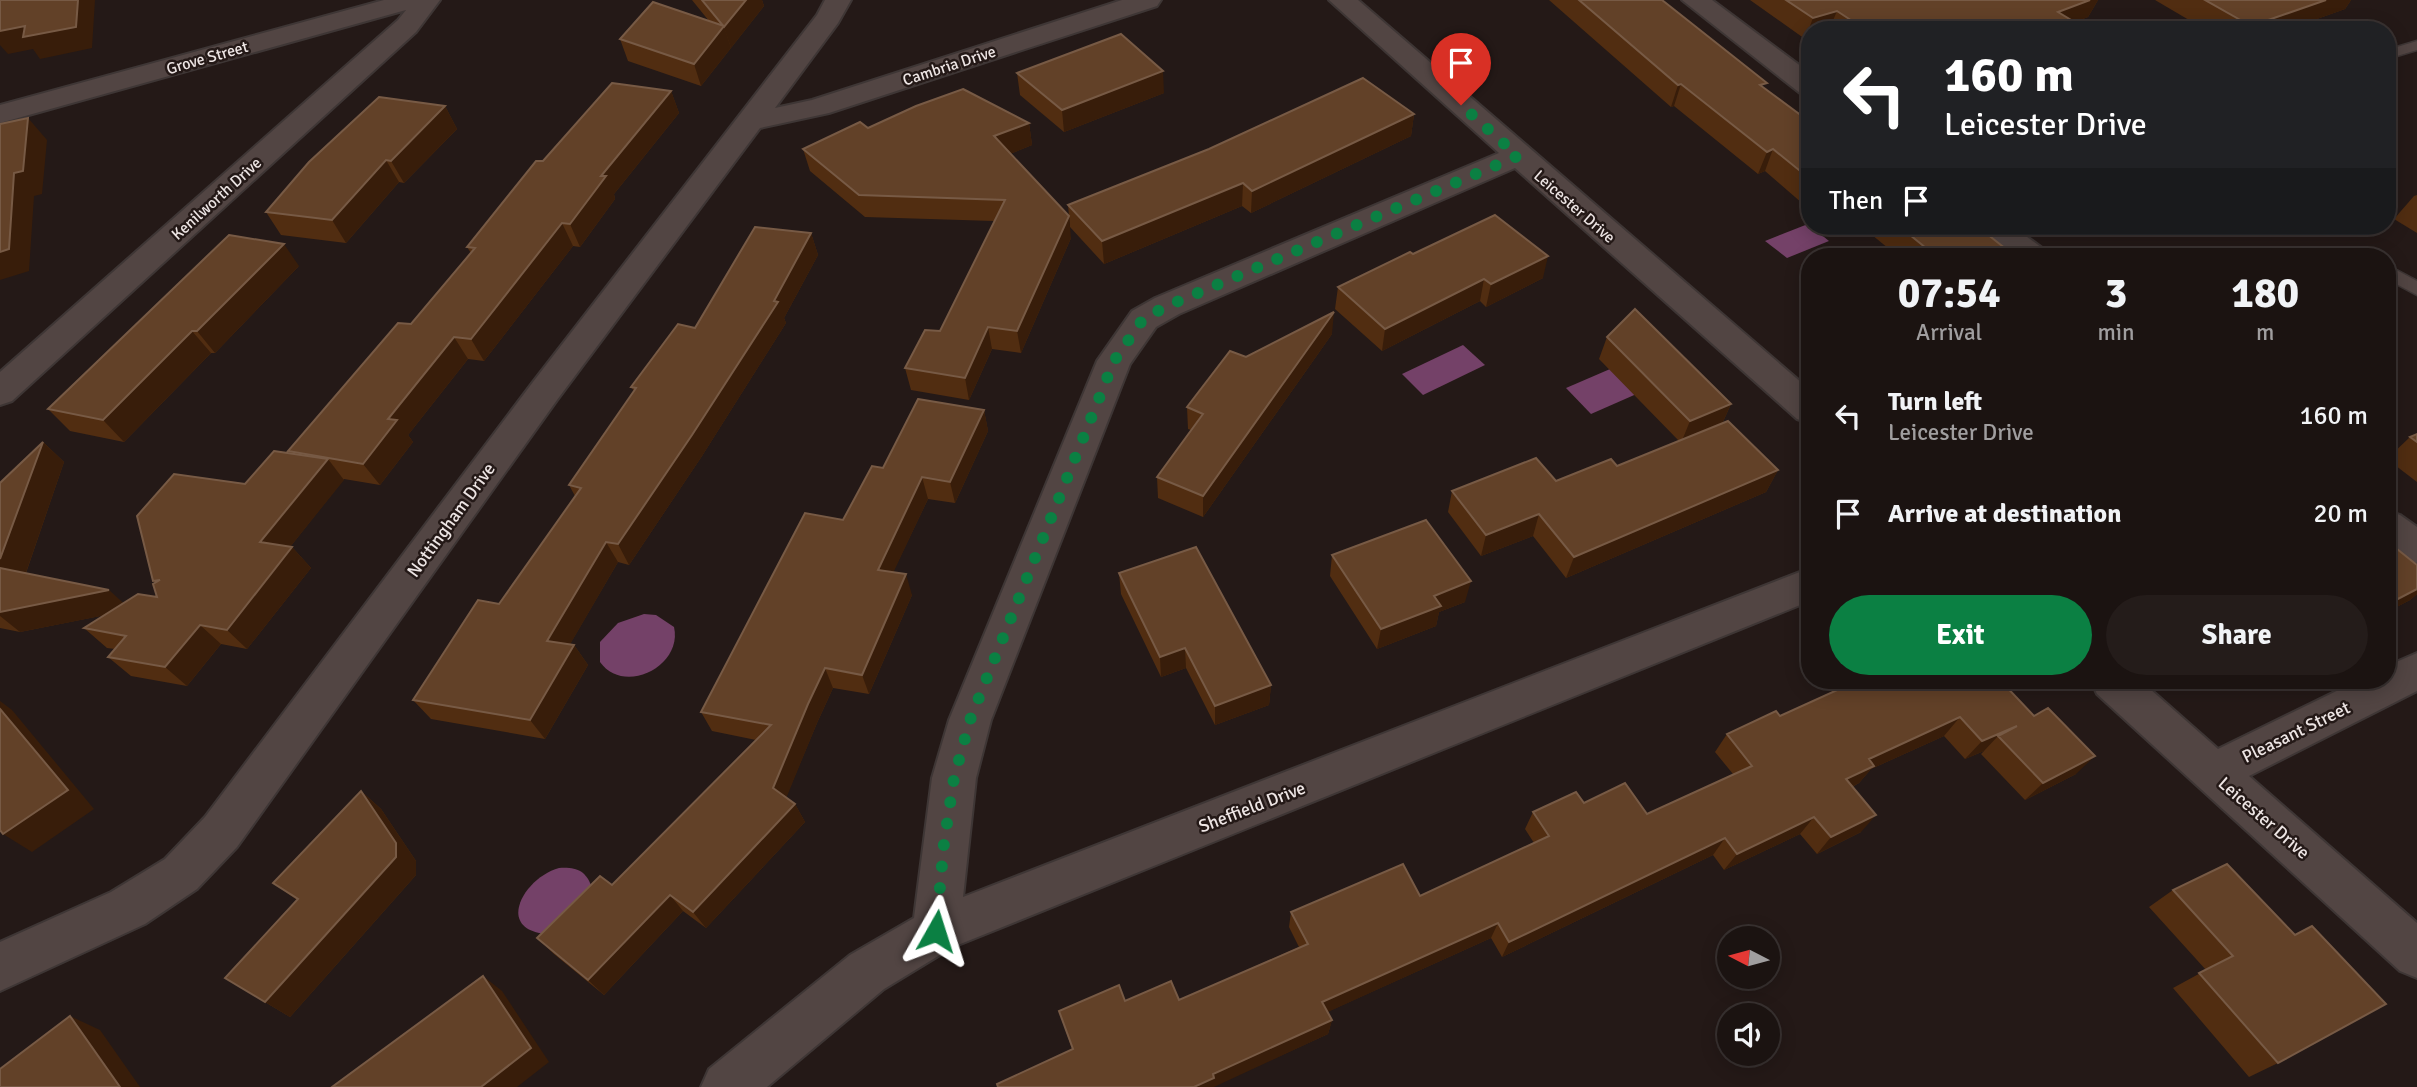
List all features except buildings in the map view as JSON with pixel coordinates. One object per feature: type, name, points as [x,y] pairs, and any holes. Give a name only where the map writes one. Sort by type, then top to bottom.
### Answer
[{"type":"street","name":"Grove Street","points":[[0,114],[413,0]]},
{"type":"street","name":"Kenilworth Drive","points":[[0,392],[407,26],[427,0]]},
{"type":"street","name":"Nottingham Drive","points":[[0,967],[128,908],[181,874],[221,832],[545,391],[829,17],[838,0]]},
{"type":"street","name":"Cambria Drive","points":[[749,122],[819,107],[1148,0]]},
{"type":"street","name":"Leicester Drive","points":[[1342,0],[1801,402]]},
{"type":"street","points":[[1707,2],[1801,80]]},
{"type":"street","points":[[936,931],[944,843],[954,778],[970,720],[1114,361],[1129,337],[1143,319],[1200,290],[1518,156]]},
{"type":"street","points":[[2004,235],[2022,248]]},
{"type":"street","points":[[2396,532],[2417,548]]},
{"type":"street","name":"Sheffield Drive","points":[[727,1087],[867,972],[936,931],[1801,588]]},
{"type":"street","name":"Pleasant Street","points":[[2396,681],[2417,671]]},
{"type":"street","name":"Leicester Drive","points":[[2121,689],[2417,954]]},
{"type":"street","name":"Pleasant Street","points":[[2212,773],[2381,689]]},
{"type":"lane","points":[[2396,52],[2417,45]]},
{"type":"lane","points":[[2396,276],[2417,289]]},
{"type":"shaded area","points":[[1801,227],[1801,235],[1822,235],[1829,241],[1812,248],[1801,248],[1801,252],[1787,258],[1765,241]]},
{"type":"shaded area","points":[[1463,345],[1485,365],[1423,395],[1402,374]]},
{"type":"shaded area","points":[[1631,360],[1657,385],[1591,414],[1566,388]]},
{"type":"shaded area","points":[[644,614],[656,615],[674,627],[670,654],[649,672],[636,676],[610,672],[600,662],[600,642],[618,623]]},
{"type":"shaded area","points":[[559,868],[580,871],[587,877],[592,888],[546,934],[530,930],[521,923],[518,913],[520,903],[535,881]]},
{"type":"route","points":[[936,931],[944,843],[954,778],[970,720],[1114,361],[1129,337],[1143,319],[1200,290],[1518,156],[1461,105]]}]
